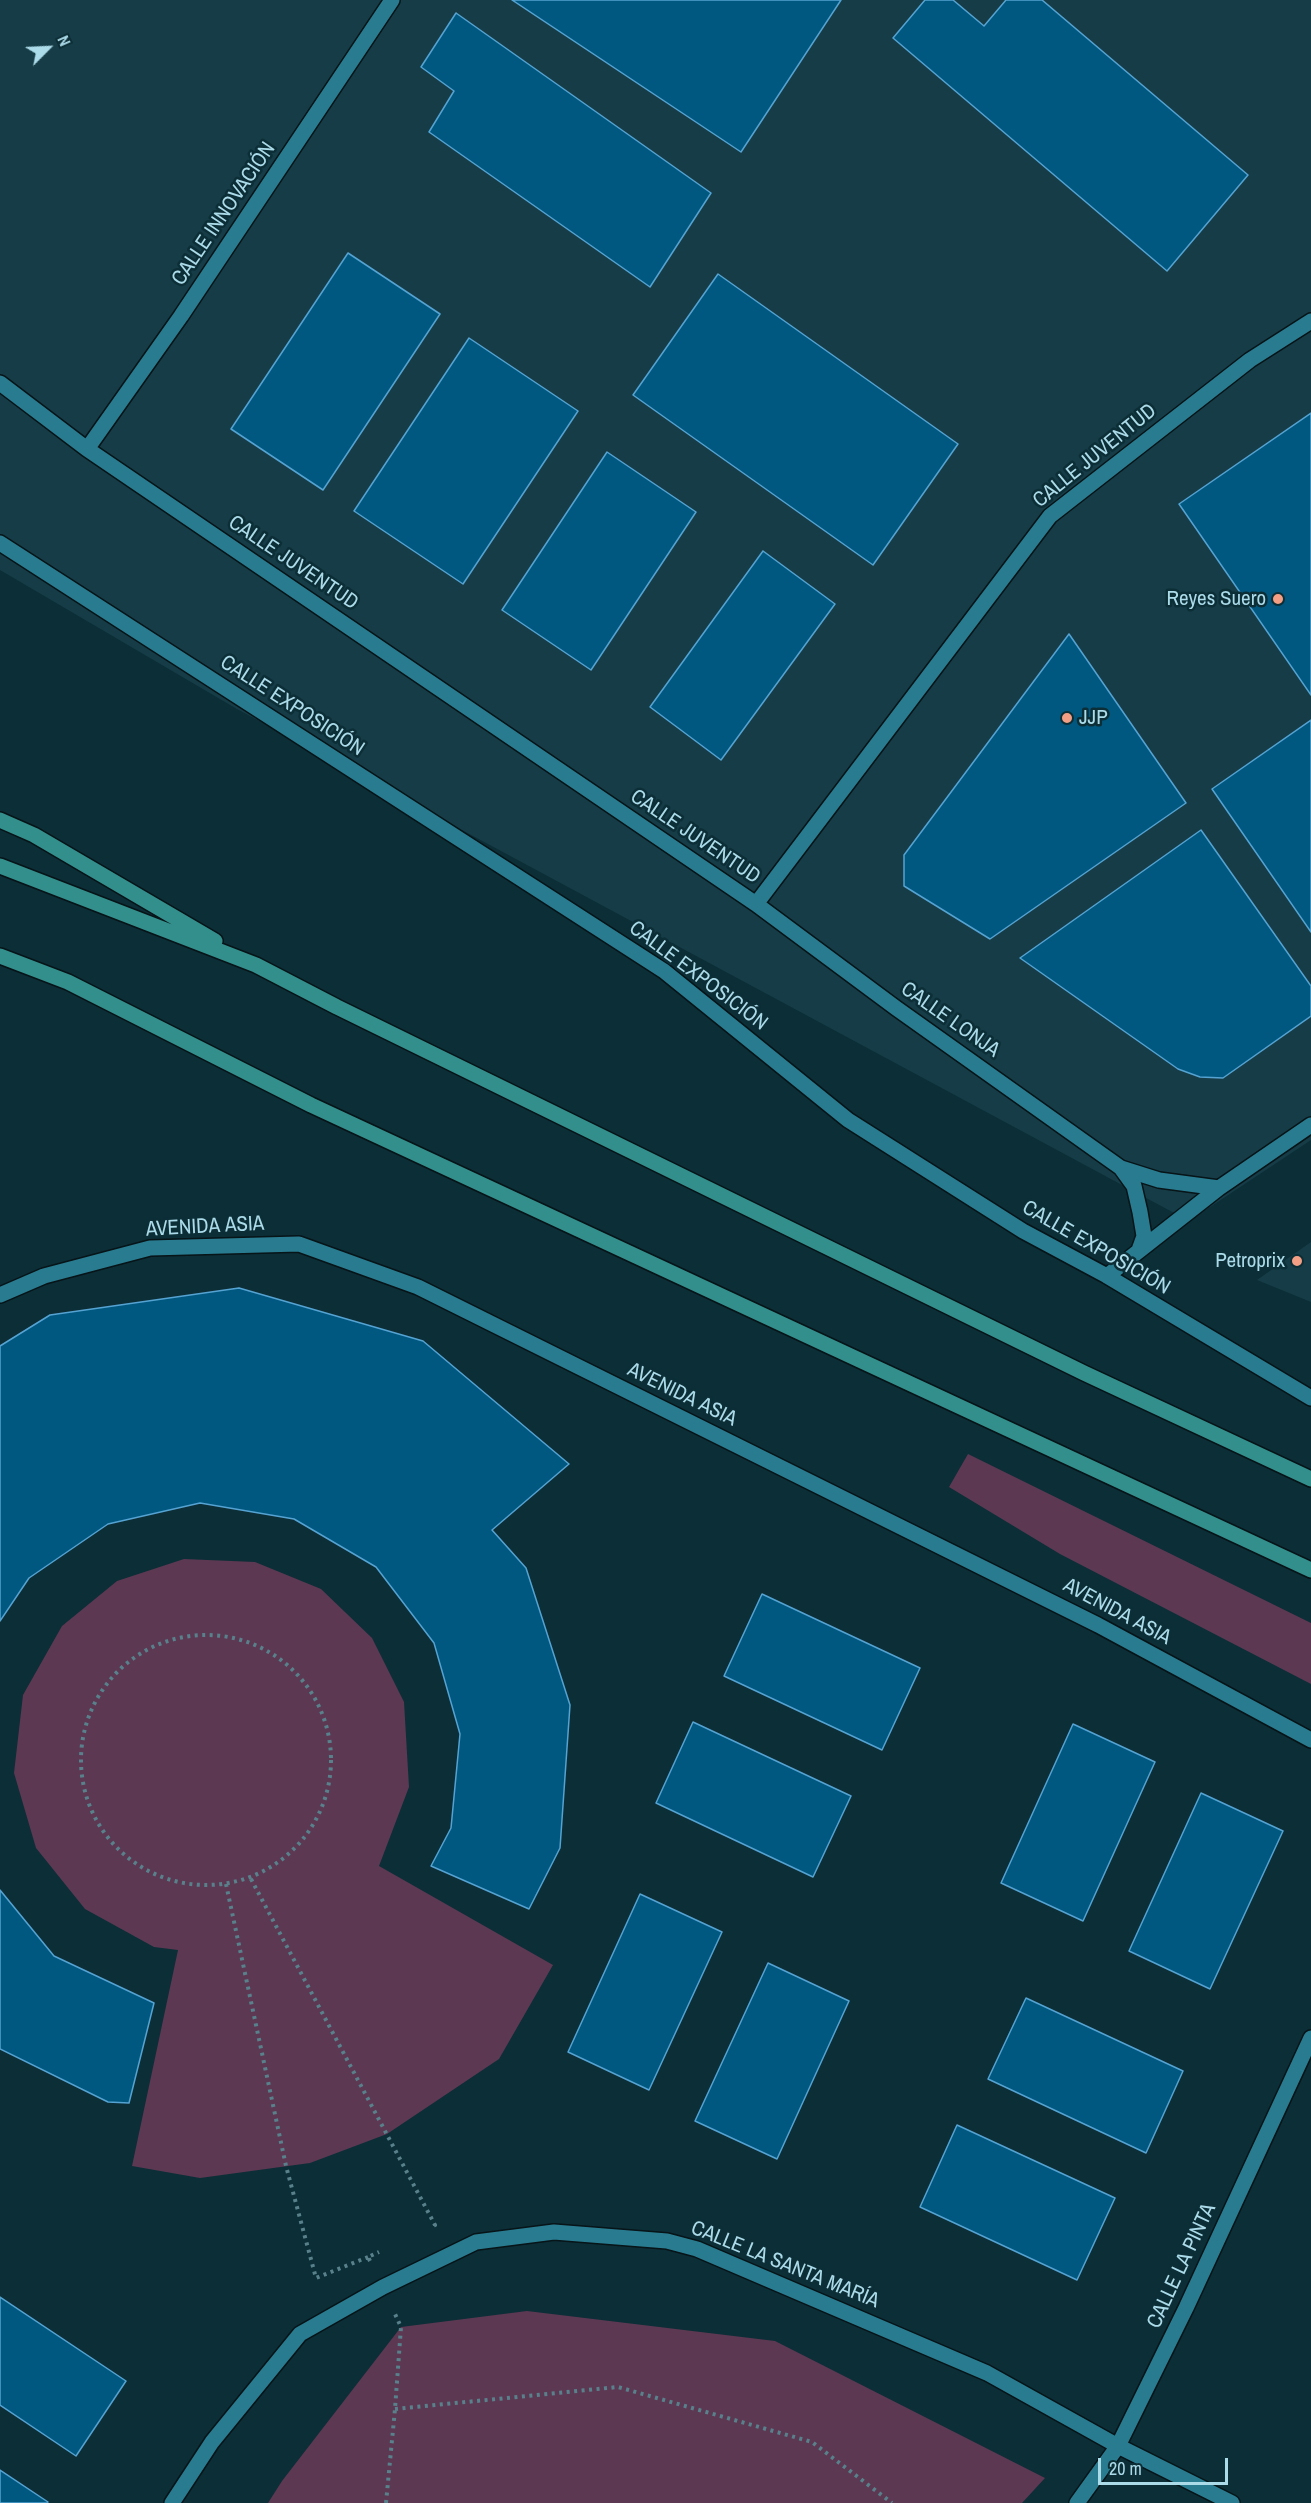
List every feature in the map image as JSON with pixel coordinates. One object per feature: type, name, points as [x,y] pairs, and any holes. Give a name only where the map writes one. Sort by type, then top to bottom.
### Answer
[{"type":"main road","points":[[0,820],[34,835],[256,965],[337,1007],[1063,1362],[1311,1479]]},
{"type":"main road","points":[[0,866],[256,965]]},
{"type":"main road","points":[[0,956],[69,982],[311,1105],[1311,1570]]},
{"type":"street","name":"CALLE INNOVACIÓN","points":[[87,449],[181,316],[392,0]]},
{"type":"street","name":"CALLE JUVENTUD","points":[[0,383],[87,449],[756,904],[1050,516],[1250,360],[1311,321]]},
{"type":"street","name":"CALLE EXPOSICIÓN","points":[[0,543],[664,971],[848,1120],[1023,1231],[1107,1276],[1311,1398]]},
{"type":"street","name":"CALLE LONJA","points":[[756,904],[896,1008],[1121,1168],[1159,1180],[1220,1188]]},
{"type":"street","points":[[1107,1276],[1220,1188],[1311,1125]]},
{"type":"street","name":"CALLE LONJA","points":[[1121,1168],[1134,1186],[1140,1212],[1144,1236],[1139,1251]]},
{"type":"street","name":"AVENIDA ASIA","points":[[0,1296],[44,1276],[150,1248],[299,1244],[418,1287],[1098,1624],[1311,1740]]},
{"type":"street","name":"CALLE LA PINTA","points":[[1077,2503],[1118,2446],[1186,2308],[1311,2038]]},
{"type":"street","name":"CALLE LA SANTA MARÍA","points":[[172,2503],[212,2442],[300,2334],[383,2287],[476,2242],[554,2232],[667,2241],[697,2248],[987,2373],[1118,2446],[1232,2503]]},
{"type":"path","points":[[219,1634],[268,1650],[307,1684],[329,1730],[332,1776],[318,1820],[290,1855],[251,1879],[207,1887],[156,1877],[114,1848],[87,1805],[79,1754],[92,1704],[123,1664],[167,1638],[219,1634]]},
{"type":"path","points":[[251,1879],[435,2224],[426,2229]]},
{"type":"path","points":[[226,1884],[286,2166],[316,2278],[387,2248]]},
{"type":"path","points":[[368,2257],[400,2327],[386,2503]]},
{"type":"path","points":[[395,2409],[618,2387],[812,2442],[892,2503]]},
{"type":"shaded area","points":[[0,0],[1311,0],[1311,1140],[1189,1221],[237,709],[0,570]]},
{"type":"shaded area","name":"Petroprix","points":[[1311,1242],[1311,1302],[1257,1280]]},
{"type":"shaded area","points":[[968,1454],[1311,1623],[1311,1684],[1060,1554],[949,1487]]},
{"type":"shaded area","points":[[184,1559],[255,1562],[321,1589],[372,1638],[404,1702],[409,1787],[379,1866],[553,1965],[499,2059],[387,2134],[310,2163],[200,2178],[132,2166],[178,1950],[154,1947],[85,1909],[36,1848],[14,1773],[23,1695],[62,1626],[117,1581]]},
{"type":"shaded area","points":[[527,2311],[775,2341],[1045,2478],[1022,2503],[268,2503],[282,2481],[401,2327]]},
{"type":"building","points":[[512,0],[841,0],[741,152]]},
{"type":"building","points":[[925,0],[953,0],[984,26],[1006,0],[1042,0],[1248,175],[1167,271],[893,38]]},
{"type":"building","points":[[456,13],[711,193],[650,287],[429,132],[454,91],[421,67]]},
{"type":"building","points":[[348,253],[440,314],[323,490],[231,429]]},
{"type":"building","points":[[718,274],[958,444],[873,565],[633,395]]},
{"type":"building","points":[[469,338],[578,411],[463,584],[354,511]]},
{"type":"building","name":"Reyes Suero","points":[[1311,413],[1311,695],[1179,504]]},
{"type":"building","points":[[607,452],[696,512],[591,670],[502,610]]},
{"type":"building","points":[[763,551],[835,604],[721,760],[650,707]]},
{"type":"building","name":"JJP","points":[[1069,634],[1186,803],[990,939],[904,886],[904,855]]},
{"type":"building","points":[[1311,720],[1311,932],[1212,789]]},
{"type":"building","points":[[1201,830],[1311,986],[1311,1016],[1223,1078],[1200,1077],[1178,1069],[1020,958]]},
{"type":"building","points":[[239,1288],[423,1341],[569,1464],[492,1530],[526,1568],[570,1705],[560,1848],[529,1909],[431,1866],[451,1828],[460,1734],[434,1643],[376,1567],[294,1519],[200,1503],[108,1524],[29,1578],[0,1621],[0,1346],[50,1315]]},
{"type":"building","points":[[762,1594],[920,1668],[882,1750],[724,1676]]},
{"type":"building","points":[[693,1722],[851,1796],[813,1877],[656,1803]]},
{"type":"building","points":[[1073,1724],[1155,1762],[1083,1921],[1001,1883]]},
{"type":"building","points":[[1201,1793],[1283,1831],[1210,1989],[1129,1951]]},
{"type":"building","points":[[0,1890],[54,1956],[154,2003],[129,2103],[108,2102],[0,2049]]},
{"type":"building","points":[[640,1894],[722,1932],[649,2090],[568,2052]]},
{"type":"building","points":[[768,1963],[849,2001],[777,2159],[695,2121]]},
{"type":"building","points":[[1026,1998],[1183,2071],[1146,2153],[988,2079]]},
{"type":"building","points":[[957,2125],[1115,2198],[1077,2280],[920,2207]]},
{"type":"building","points":[[0,2297],[126,2381],[76,2456],[0,2405]]},
{"type":"building","points":[[0,2470],[48,2502],[0,2503]]},
{"type":"place","name":"Reyes Suero","points":[[1278,599]]},
{"type":"place","name":"JJP","points":[[1067,718]]},
{"type":"place","name":"Petroprix","points":[[1297,1261]]}]
